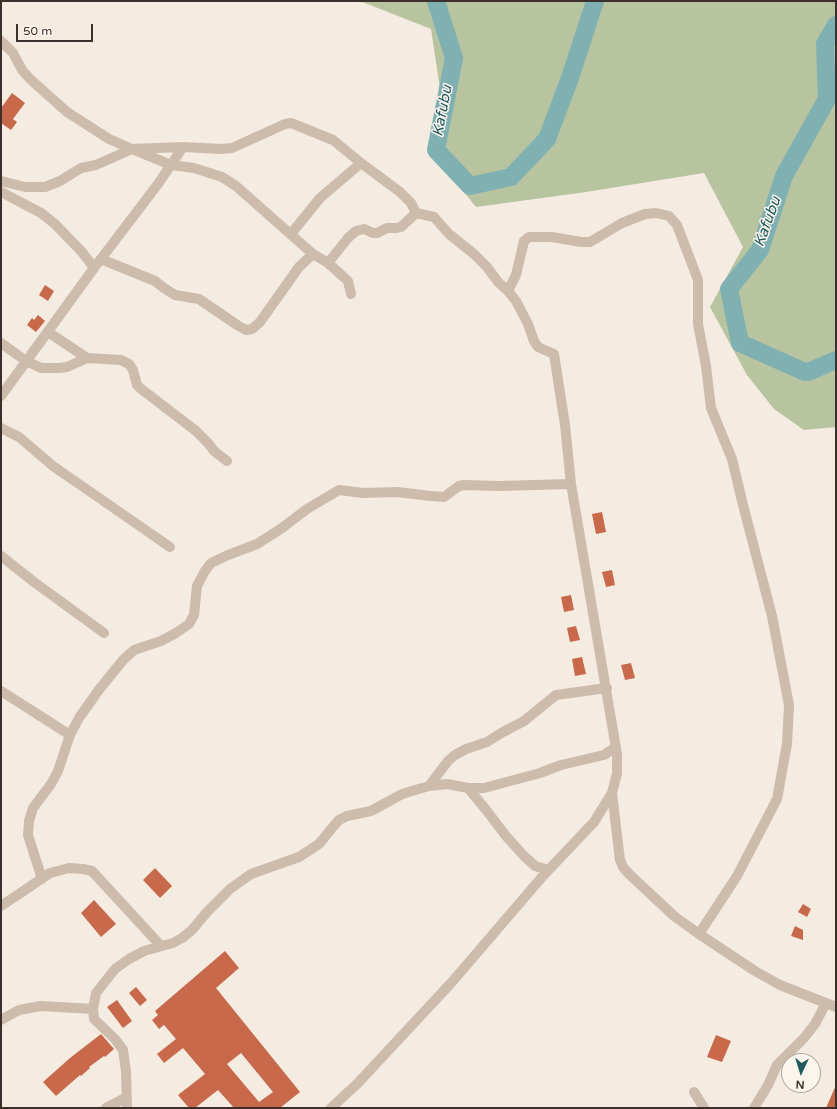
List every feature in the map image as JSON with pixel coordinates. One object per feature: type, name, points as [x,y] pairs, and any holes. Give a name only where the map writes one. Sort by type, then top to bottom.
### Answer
[{"type":"street","points":[[1,41],[13,53],[22,70],[30,79],[67,112],[109,139],[171,165],[194,168],[222,177],[236,186],[313,254],[328,263],[348,280],[351,294]]},
{"type":"street","points":[[1,181],[25,187],[45,187],[60,181],[81,168],[96,166],[132,149],[183,147],[221,149],[232,148],[285,124],[291,123],[333,140],[361,164],[400,192],[411,203],[416,213]]},
{"type":"street","points":[[1,396],[101,258],[158,184],[183,147]]},
{"type":"street","points":[[291,234],[320,198],[361,164]]},
{"type":"street","points":[[1,192],[41,213],[55,224],[82,252],[94,268]]},
{"type":"street","points":[[328,263],[348,238],[356,231],[364,229],[377,233],[387,228],[401,227],[416,213]]},
{"type":"street","points":[[416,213],[434,217],[449,234],[474,254],[487,267],[498,282],[516,301],[538,347],[554,354],[565,425],[571,484],[616,747],[616,773],[612,793],[620,860],[623,867],[674,916],[755,971],[780,984],[836,1007]]},
{"type":"street","points":[[508,291],[516,275],[524,241],[529,238],[552,237],[590,242],[622,223],[645,214],[656,213],[669,216],[677,225],[698,280],[698,324],[706,366],[711,408],[732,460],[772,616],[789,706],[787,744],[777,799],[737,876],[699,934]]},
{"type":"street","points":[[101,258],[155,281],[175,295],[199,299],[246,330],[252,329],[260,322],[299,267],[313,254]]},
{"type":"street","points":[[48,332],[87,358]]},
{"type":"street","points":[[1,342],[26,361],[41,368],[59,368],[87,358],[121,360],[129,364],[133,370],[137,385],[140,388],[196,431],[227,461]]},
{"type":"street","points":[[1,428],[19,437],[63,474],[170,547]]},
{"type":"street","points":[[42,879],[28,835],[28,821],[34,808],[51,784],[58,771],[70,735],[79,718],[123,660],[134,650],[161,641],[189,624],[194,615],[197,586],[211,563],[222,557],[257,544],[282,528],[307,509],[339,490],[363,493],[397,492],[444,497],[464,484],[499,486],[571,484]]},
{"type":"street","points":[[1,556],[104,633]]},
{"type":"street","points":[[429,786],[448,761],[455,755],[466,749],[487,742],[524,721],[556,695],[607,688]]},
{"type":"street","points":[[1,691],[70,735]]},
{"type":"street","points":[[127,1108],[126,1071],[123,1050],[115,1039],[94,1019],[93,1009],[96,993],[115,970],[129,959],[144,951],[173,943],[182,938],[230,889],[252,874],[298,857],[319,844],[339,820],[347,816],[371,811],[402,794],[429,786],[447,784],[468,788],[484,788],[540,773],[561,765],[604,755],[616,747]]},
{"type":"street","points":[[468,788],[524,856],[535,866],[549,870]]},
{"type":"street","points":[[331,1108],[357,1084],[452,982],[549,870],[594,822],[612,793]]},
{"type":"street","points":[[1,906],[50,873],[69,868],[92,871],[161,946]]},
{"type":"street","points":[[754,1108],[768,1085],[777,1065],[804,1038],[815,1024],[826,1003]]},
{"type":"street","points":[[1,1020],[19,1010],[41,1006],[63,1006],[93,1009]]},
{"type":"street","points":[[694,1092],[704,1108]]},
{"type":"street","points":[[106,1108],[126,1097]]},
{"type":"green space","points":[[357,1],[836,1],[836,427],[804,430],[774,409],[747,375],[710,307],[743,247],[704,173],[586,192],[476,207],[447,171],[444,115],[431,29]]},
{"type":"building","points":[[12,93],[25,103],[13,119],[17,122],[11,130],[1,123],[1,108]]},
{"type":"building","points":[[45,285],[54,291],[48,301],[39,295]]},
{"type":"building","points":[[38,315],[45,321],[36,332],[27,325],[32,318],[34,320]]},
{"type":"building","points":[[602,512],[606,532],[596,534],[592,514]]},
{"type":"building","points":[[612,570],[615,585],[606,587],[602,572]]},
{"type":"building","points":[[571,595],[574,610],[564,612],[561,597]]},
{"type":"building","points":[[576,626],[580,640],[570,642],[567,628]]},
{"type":"building","points":[[582,657],[586,674],[575,676],[572,659]]},
{"type":"building","points":[[631,663],[635,678],[625,680],[621,665]]},
{"type":"building","points":[[155,868],[172,886],[160,898],[143,880]]},
{"type":"building","points":[[94,900],[116,924],[101,937],[81,913]]},
{"type":"building","points":[[803,904],[811,909],[807,917],[798,912]]},
{"type":"building","points":[[795,926],[803,930],[803,940],[791,936]]},
{"type":"building","points":[[225,951],[239,968],[216,988],[300,1092],[280,1108],[234,1108],[218,1090],[195,1108],[189,1108],[178,1095],[205,1074],[183,1048],[164,1063],[157,1054],[176,1039],[164,1025],[159,1029],[152,1020],[158,1015],[155,1011]],"holes":[[[241,1053],[273,1092],[259,1102],[227,1064]]]},
{"type":"building","points":[[136,987],[147,1000],[140,1006],[129,993]]},
{"type":"building","points":[[117,1000],[132,1021],[123,1028],[107,1007]]},
{"type":"building","points":[[101,1034],[114,1049],[105,1057],[104,1056],[89,1067],[90,1068],[81,1076],[80,1075],[56,1096],[43,1082],[70,1058]]},
{"type":"building","points":[[716,1035],[731,1041],[722,1062],[707,1057]]},
{"type":"building","points":[[836,1085],[836,1108],[826,1108]]},
{"type":"waterway","name":"Kafubu","points":[[436,1],[454,58],[436,150],[470,186],[511,177],[547,139],[570,78],[595,1]]},
{"type":"waterway","name":"Kafubu","points":[[836,25],[825,44],[827,99],[784,176],[760,250],[729,289],[740,343],[805,372],[836,360]]}]
